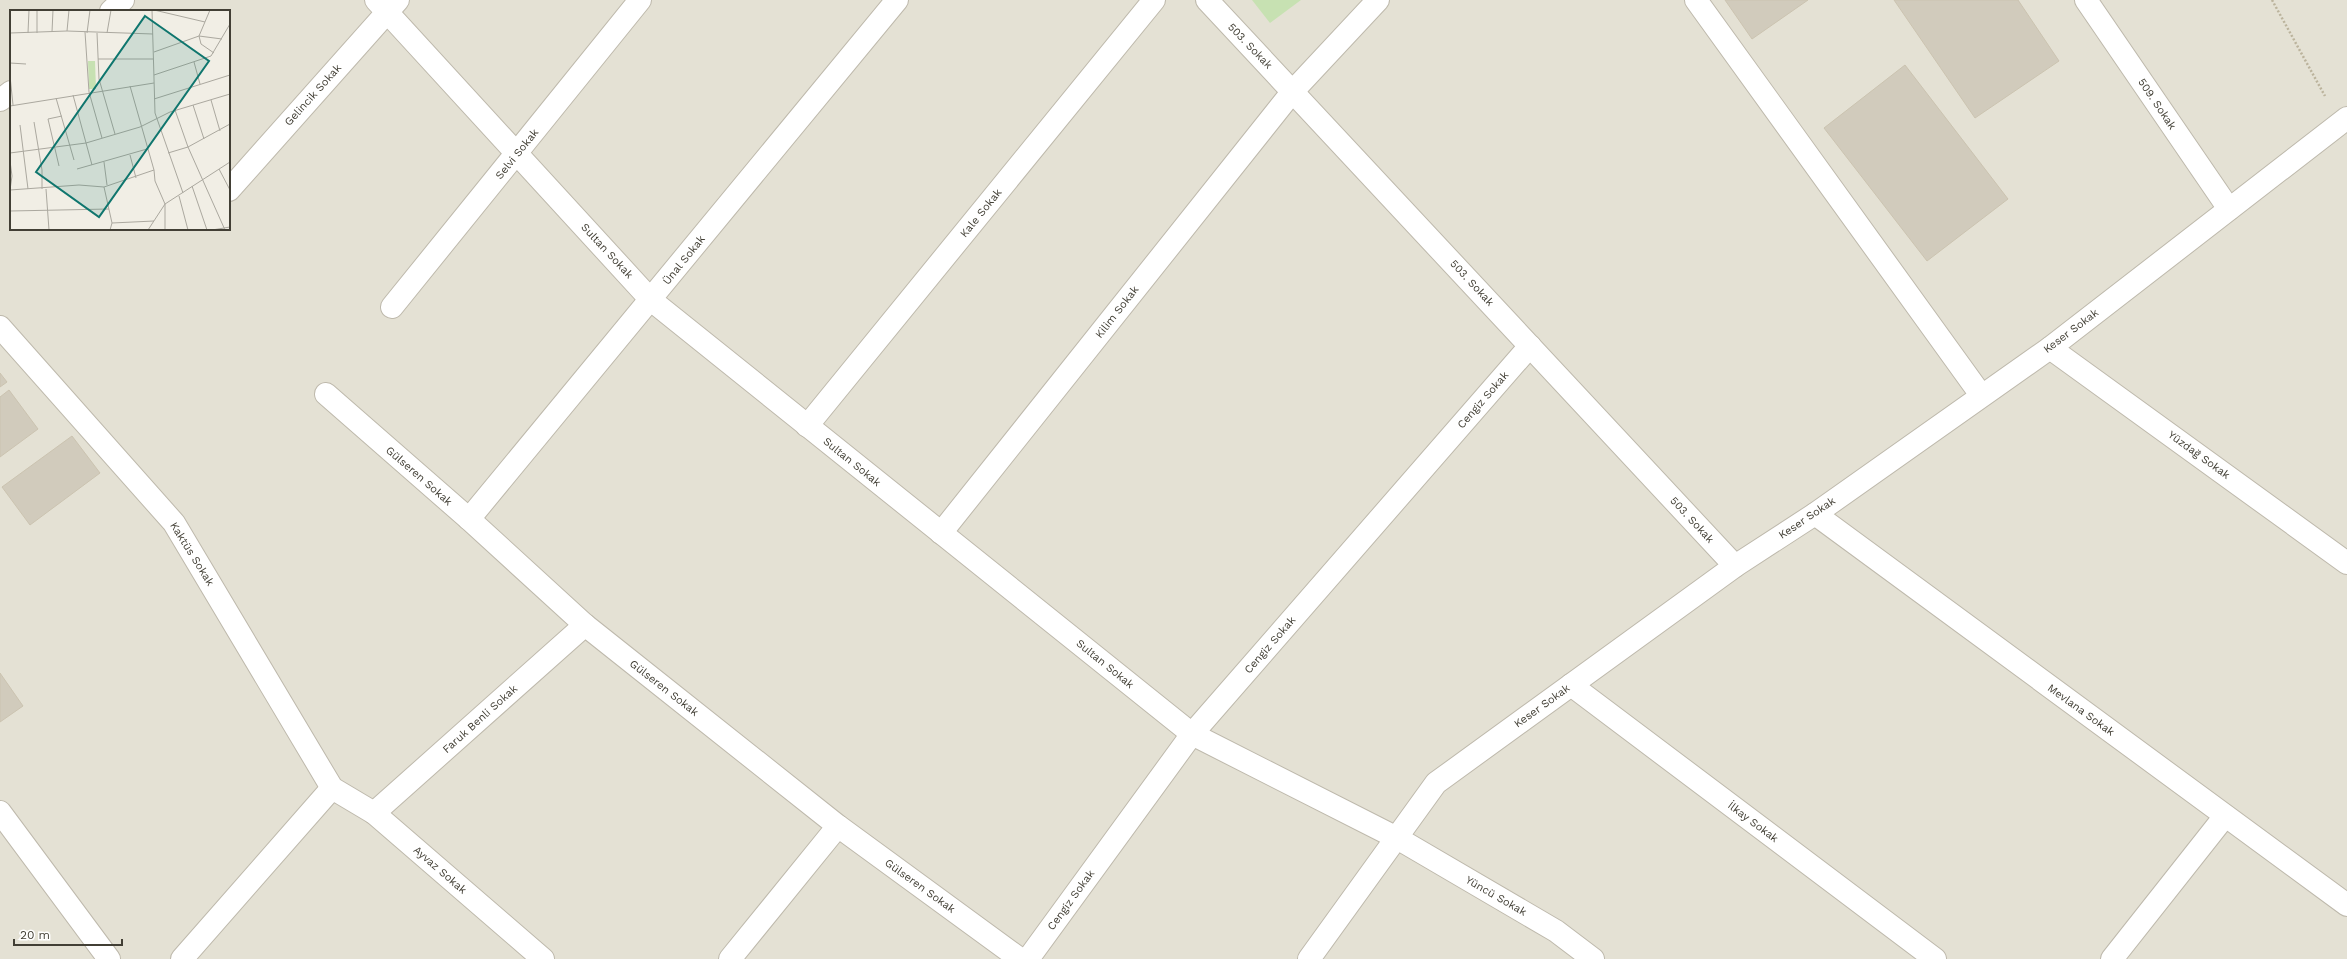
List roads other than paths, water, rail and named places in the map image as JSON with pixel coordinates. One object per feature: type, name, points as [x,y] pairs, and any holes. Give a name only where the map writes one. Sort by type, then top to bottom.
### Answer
[{"type":"street","points":[[112,10],[123,0]]},
{"type":"street","name":"Selvi Sokak","points":[[392,307],[517,155],[640,0]]},
{"type":"street","name":"Ünal Sokak","points":[[469,519],[897,0]]},
{"type":"street","name":"Kale Sokak","points":[[807,426],[1154,0]]},
{"type":"street","name":"503. Sokak","points":[[1207,0],[1735,566]]},
{"type":"street","name":"Kilim Sokak","points":[[942,533],[1293,91],[1378,0]]},
{"type":"street","points":[[1696,0],[1981,395]]},
{"type":"street","name":"509. Sokak","points":[[2086,0],[2229,209]]},
{"type":"street","name":"Sultan Sokak","points":[[387,4],[517,155],[651,300],[1192,734],[1396,838]]},
{"type":"street","name":"Gelincik Sokak","points":[[230,189],[387,4]]},
{"type":"street","points":[[0,100],[10,93]]},
{"type":"street","name":"Keser Sokak","points":[[1309,959],[1436,783],[1735,566],[1815,514],[1981,395],[2050,348],[2344,121]]},
{"type":"street","name":"Kaktüs Sokak","points":[[0,327],[174,523],[332,788]]},
{"type":"street","name":"Cengiz Sokak","points":[[1028,959],[1192,734],[1530,346]]},
{"type":"street","name":"Yüzdağ Sokak","points":[[2050,348],[2347,562]]},
{"type":"street","name":"Gülseren Sokak","points":[[326,394],[469,519],[585,625],[838,826],[1020,959]]},
{"type":"street","name":"Mevlana Sokak","points":[[1815,514],[2347,905]]},
{"type":"street","name":"Faruk Benli Sokak","points":[[374,813],[585,625]]},
{"type":"street","name":"İlkay Sokak","points":[[1570,685],[1935,959]]},
{"type":"street","points":[[182,959],[332,788]]},
{"type":"street","name":"Ayvaz Sokak","points":[[332,788],[374,813],[543,959]]},
{"type":"street","points":[[0,812],[109,959]]},
{"type":"street","points":[[2112,959],[2225,816]]},
{"type":"street","points":[[730,959],[838,826]]},
{"type":"street","name":"Yüncü Sokak","points":[[1396,838],[1556,931],[1592,959]]}]
